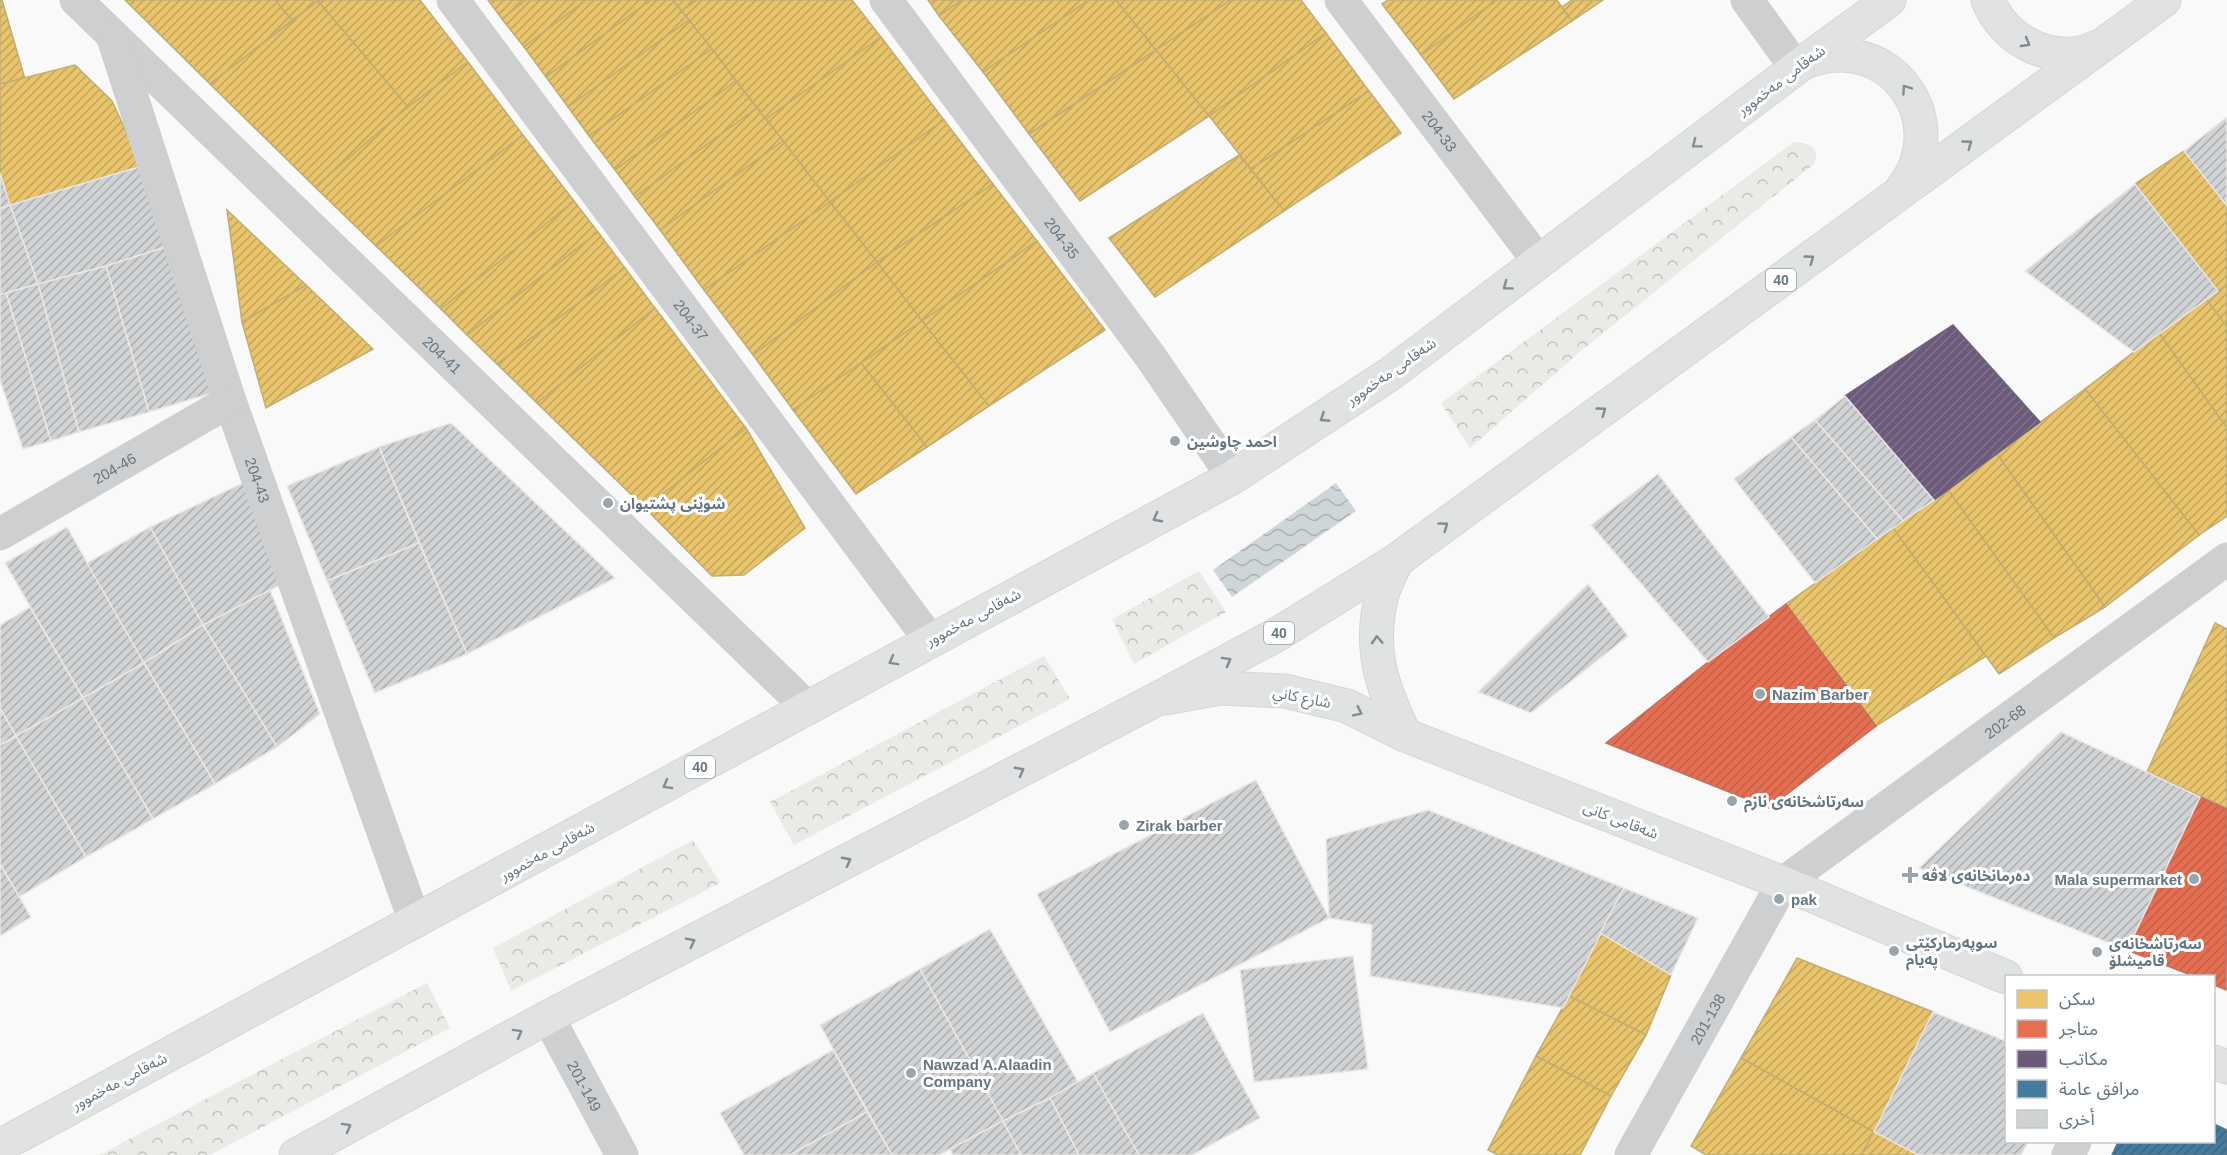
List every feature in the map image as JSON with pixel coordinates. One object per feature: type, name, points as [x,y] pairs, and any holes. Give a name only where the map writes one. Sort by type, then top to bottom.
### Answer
[{"type":"main road","name":"شەقامی مەخموور","points":[[0,1146],[1233,477],[1390,374],[1889,0]]},
{"type":"main road","points":[[1988,0],[2006,29],[2040,51],[2068,55],[2094,49],[2106,42]]},
{"type":"main road","name":"40","points":[[296,1155],[548,1017],[1278,634],[1397,560],[2164,0]]},
{"type":"main road","points":[[1796,68],[1821,57],[1847,55],[1860,57],[1884,67],[1904,85],[1917,109],[1921,123],[1920,150],[1911,176],[1893,199]]},
{"type":"main road","points":[[1397,560],[1382,594],[1376,630],[1378,666],[1388,701],[1405,735]]},
{"type":"main road","name":"شارع كاني","points":[[1157,699],[1220,688],[1285,691],[1347,706],[1405,735]]},
{"type":"main road","name":"شەقامی کانی","points":[[1405,735],[1783,883],[2005,976]]},
{"type":"street","name":"204-41","points":[[76,0],[808,708]]},
{"type":"street","name":"204-37","points":[[453,0],[930,640]]},
{"type":"street","name":"204-35","points":[[886,0],[1150,356],[1233,477]]},
{"type":"street","name":"204-33","points":[[1341,0],[1539,262]]},
{"type":"street","points":[[1747,0],[1796,68]]},
{"type":"street","name":"204-43","points":[[112,34],[230,401],[415,922]]},
{"type":"street","name":"204-46","points":[[0,534],[230,401]]},
{"type":"street","name":"202-68","points":[[1783,883],[2220,572]]},
{"type":"street","name":"201-138","points":[[1631,1155],[1783,883]]},
{"type":"street","name":"201-149","points":[[548,1017],[622,1155]]},
{"type":"green space","points":[[1794,142],[1809,145],[1815,150],[1814,164],[1581,351],[1470,448],[1441,403]]},
{"type":"green space","points":[[1199,571],[1226,612],[1134,664],[1112,619]]},
{"type":"green space","points":[[1044,656],[1070,699],[794,845],[770,802]]},
{"type":"green space","points":[[693,840],[720,883],[511,991],[493,948]]},
{"type":"green space","points":[[427,983],[450,1028],[210,1155],[99,1155]]},
{"type":"water","points":[[1336,483],[1356,511],[1232,597],[1213,570]]},
{"type":"building: سكن","points":[[0,0],[2,0],[25,79],[0,84]]},
{"type":"building: سكن","points":[[125,0],[275,0],[292,20],[210,84]]},
{"type":"building: سكن","points":[[275,0],[320,0],[292,20]]},
{"type":"building: سكن","points":[[420,0],[468,62],[408,107],[318,1]]},
{"type":"building: سكن","points":[[488,0],[526,0],[502,19]]},
{"type":"building: سكن","points":[[526,0],[586,0],[524,47],[502,19]]},
{"type":"building: سكن","points":[[586,0],[651,0],[546,77],[524,47]]},
{"type":"building: سكن","points":[[651,0],[673,0],[689,20],[568,107],[546,77]]},
{"type":"building: سكن","points":[[673,0],[697,0],[682,11]]},
{"type":"building: سكن","points":[[697,0],[852,0],[881,37],[766,119],[682,11]]},
{"type":"building: سكن","points":[[928,0],[962,0],[939,16]]},
{"type":"building: سكن","points":[[962,0],[1089,0],[983,72],[939,16]]},
{"type":"building: سكن","points":[[1089,0],[1116,0],[1156,50],[1029,134],[983,72]]},
{"type":"building: سكن","points":[[1116,0],[1231,0],[1156,50]]},
{"type":"building: سكن","points":[[1231,0],[1301,0],[1326,33],[1209,116],[1156,50]]},
{"type":"building: سكن","points":[[1388,0],[1497,0],[1421,55],[1382,4]]},
{"type":"building: سكن","points":[[1497,0],[1557,0],[1572,21],[1454,99],[1421,55]]},
{"type":"building: سكن","points":[[1572,0],[1603,0],[1572,21],[1562,7]]},
{"type":"building: سكن","points":[[318,1],[408,107],[315,187],[210,84]]},
{"type":"building: سكن","points":[[689,20],[712,49],[589,136],[568,107]]},
{"type":"building: سكن","points":[[1326,33],[1369,91],[1251,169],[1209,116]]},
{"type":"building: سكن","points":[[881,37],[944,120],[830,202],[766,119]]},
{"type":"building: سكن","points":[[712,49],[736,81],[615,170],[589,136]]},
{"type":"building: سكن","points":[[1156,50],[1209,116],[1080,201],[1029,134]]},
{"type":"building: سكن","points":[[468,62],[523,135],[376,246],[315,187],[408,107]]},
{"type":"building: سكن","points":[[75,65],[112,101],[142,166],[10,205],[0,173],[0,84]]},
{"type":"building: سكن","points":[[736,81],[757,108],[635,197],[615,170]]},
{"type":"building: سكن","points":[[1369,91],[1401,133],[1284,211],[1251,169]]},
{"type":"building: سكن","points":[[757,108],[783,141],[660,230],[635,197]]},
{"type":"building: سكن","points":[[944,120],[993,184],[877,262],[830,202]]},
{"type":"building: سكن","points":[[523,135],[574,201],[441,309],[376,246]]},
{"type":"building: سكن","points":[[783,141],[830,202],[704,290],[660,230]]},
{"type":"building: سكن","points":[[2184,151],[2227,206],[2227,285],[2218,291],[2135,184]]},
{"type":"building: سكن","points":[[1239,155],[1284,211],[1155,297],[1109,238]]},
{"type":"building: سكن","points":[[993,184],[1037,241],[922,321],[877,262]]},
{"type":"building: سكن","points":[[574,201],[598,232],[467,335],[441,309]]},
{"type":"building: سكن","points":[[830,202],[877,262],[753,355],[704,290]]},
{"type":"building: سكن","points":[[227,210],[306,285],[242,322]]},
{"type":"building: سكن","points":[[598,232],[625,268],[497,364],[467,335]]},
{"type":"building: سكن","points":[[1037,241],[1105,330],[989,406],[922,321]]},
{"type":"building: سكن","points":[[877,262],[922,321],[793,410],[753,355]]},
{"type":"building: سكن","points":[[625,268],[655,308],[537,403],[497,364]]},
{"type":"building: سكن","points":[[306,285],[373,349],[266,408],[242,322]]},
{"type":"building: سكن","points":[[2227,285],[2227,327],[2206,299]]},
{"type":"building: سكن","points":[[2206,299],[2227,327],[2227,428],[2159,333]]},
{"type":"building: سكن","points":[[655,308],[746,428],[645,508],[537,403]]},
{"type":"building: سكن","points":[[922,321],[989,406],[927,447],[861,363]]},
{"type":"building: سكن","points":[[2159,333],[2227,428],[2227,516],[2199,535],[2085,389]]},
{"type":"building: سكن","points":[[861,363],[927,447],[856,494],[793,410]]},
{"type":"building: سكن","points":[[2085,389],[2199,535],[2105,607],[1997,454]]},
{"type":"building: سكن","points":[[746,428],[805,528],[744,575],[712,576],[645,508]]},
{"type":"building: سكن","points":[[1997,454],[2105,607],[2054,638],[1948,490]]},
{"type":"building: سكن","points":[[1948,490],[2054,638],[1999,674],[1893,528]]},
{"type":"building: سكن","points":[[1893,528],[1986,656],[1876,726],[1786,604]]},
{"type":"building: سكن","points":[[2215,623],[2227,629],[2227,808],[2147,772]]},
{"type":"building: سكن","points":[[1600,933],[1671,975],[1646,1035],[1569,996]]},
{"type":"building: سكن","points":[[1797,958],[1933,1012],[1874,1132],[1741,1058]]},
{"type":"building: سكن","points":[[1569,996],[1646,1035],[1611,1096],[1536,1056]]},
{"type":"building: سكن","points":[[1536,1056],[1611,1096],[1580,1155],[1498,1155],[1488,1150]]},
{"type":"building: سكن","points":[[1741,1058],[1874,1132],[1861,1155],[1706,1155],[1691,1146]]},
{"type":"building: سكن","points":[[1874,1132],[1918,1155],[1861,1155]]},
{"type":"building: متاجر","name":"Nazim Barber","points":[[1786,604],[1876,726],[1769,808],[1606,743],[1708,662]]},
{"type":"building: متاجر","name":"Mala supermarket","points":[[2200,797],[2227,809],[2226,990],[2215,985],[2215,975],[2190,975],[2127,950]]},
{"type":"building: مكاتب","points":[[1953,325],[2040,422],[1934,500],[1845,396]]},
{"type":"building: مرافق عامة","points":[[2215,1124],[2227,1130],[2227,1155],[2112,1155],[2118,1143],[2215,1143]]},
{"type":"building: أخرى","points":[[2227,117],[2227,206],[2184,151]]},
{"type":"building: أخرى","points":[[142,166],[166,247],[38,284],[10,205]]},
{"type":"building: أخرى","points":[[0,173],[10,205],[0,209]]},
{"type":"building: أخرى","points":[[2135,184],[2218,291],[2134,352],[2025,271]]},
{"type":"building: أخرى","points":[[10,205],[38,284],[0,295],[0,209]]},
{"type":"building: أخرى","points":[[166,247],[212,393],[149,412],[106,266]]},
{"type":"building: أخرى","points":[[106,266],[149,412],[79,432],[38,284]]},
{"type":"building: أخرى","points":[[38,284],[79,432],[51,441],[6,293]]},
{"type":"building: أخرى","points":[[6,293],[51,441],[23,449],[0,380],[0,295]]},
{"type":"building: أخرى","points":[[1845,396],[1934,500],[1903,521],[1815,420]]},
{"type":"building: أخرى","points":[[1815,420],[1903,521],[1877,539],[1791,437]]},
{"type":"building: أخرى","points":[[451,423],[615,578],[467,654],[379,447]]},
{"type":"building: أخرى","points":[[1791,437],[1877,539],[1815,583],[1734,479]]},
{"type":"building: أخرى","points":[[379,447],[419,543],[327,581],[287,486]]},
{"type":"building: أخرى","points":[[1658,474],[1769,617],[1708,662],[1591,525]]},
{"type":"building: أخرى","points":[[245,482],[280,585],[203,625],[150,527]]},
{"type":"building: أخرى","points":[[67,527],[144,663],[83,698],[5,563]]},
{"type":"building: أخرى","points":[[150,527],[203,625],[144,663],[87,563]]},
{"type":"building: أخرى","points":[[419,543],[467,654],[375,693],[327,581]]},
{"type":"building: أخرى","points":[[1588,584],[1628,636],[1531,713],[1478,692]]},
{"type":"building: أخرى","points":[[270,590],[320,714],[277,747],[203,625]]},
{"type":"building: أخرى","points":[[30,607],[83,698],[16,736],[0,708],[0,625]]},
{"type":"building: أخرى","points":[[203,625],[277,747],[215,784],[144,663]]},
{"type":"building: أخرى","points":[[144,663],[215,784],[153,819],[83,698]]},
{"type":"building: أخرى","points":[[83,698],[153,819],[86,857],[16,736]]},
{"type":"building: أخرى","points":[[0,708],[16,736],[0,745]]},
{"type":"building: أخرى","points":[[2061,732],[2200,797],[2127,950],[1919,868]]},
{"type":"building: أخرى","points":[[16,736],[86,857],[19,897],[0,864],[0,745]]},
{"type":"building: أخرى","points":[[1256,780],[1329,918],[1110,1032],[1037,894]]},
{"type":"building: أخرى","points":[[1428,810],[1624,888],[1563,1008],[1370,976],[1372,925],[1329,918],[1326,839]]},
{"type":"building: أخرى","points":[[0,864],[31,917],[0,936]]},
{"type":"building: أخرى","points":[[1624,888],[1698,918],[1671,975],[1600,933]]},
{"type":"building: أخرى","points":[[990,929],[1078,1082],[1003,1121],[920,969]]},
{"type":"building: أخرى","points":[[1353,956],[1368,1069],[1254,1082],[1240,970]]},
{"type":"building: أخرى","name":"Nawzad A.Alaadin Company","points":[[920,969],[1003,1121],[939,1155],[892,1155],[820,1025]]},
{"type":"building: أخرى","points":[[1933,1012],[2005,1041],[2005,1143],[2027,1143],[2021,1155],[1918,1155],[1874,1132]]},
{"type":"building: أخرى","points":[[1203,1013],[1260,1118],[1192,1155],[1139,1155],[1093,1073]]},
{"type":"building: أخرى","points":[[833,1050],[867,1112],[790,1155],[744,1155],[720,1113]]},
{"type":"building: أخرى","points":[[1093,1073],[1139,1155],[1079,1155],[1050,1098]]},
{"type":"building: أخرى","points":[[1050,1098],[1079,1155],[1021,1155],[1003,1121]]},
{"type":"building: أخرى","points":[[867,1112],[892,1155],[790,1155]]},
{"type":"building: أخرى","points":[[1003,1121],[1021,1155],[953,1155],[950,1149]]},
{"type":"place","name":"احمد چاوشين","points":[[1175,441]]},
{"type":"place","name":"شوێنی پشتیوان","points":[[608,503]]},
{"type":"place","name":"Nazim Barber","points":[[1760,694]]},
{"type":"place","name":"سەرتاشخانەی نازم","points":[[1732,801]]},
{"type":"place","name":"Zirak barber","points":[[1124,825]]},
{"type":"place","name":"دەرمانخانەی لاڤە","points":[[1910,875]]},
{"type":"place","name":"Mala supermarket","points":[[2194,879]]},
{"type":"place","name":"pak","points":[[1779,899]]},
{"type":"place","name":"سوپەرماركێتی پەیام","points":[[1894,951]]},
{"type":"place","name":"سەرتاشخانەی قامیشلۆ","points":[[2097,952]]},
{"type":"place","name":"Nawzad A.Alaadin Company","points":[[911,1073]]}]
